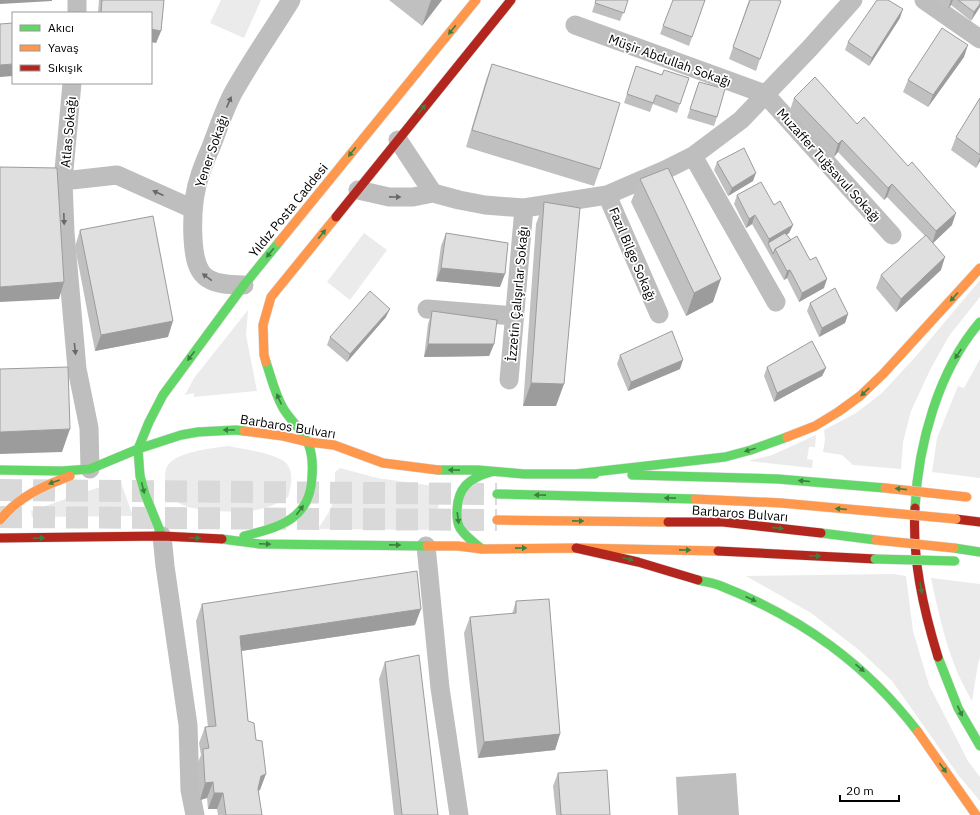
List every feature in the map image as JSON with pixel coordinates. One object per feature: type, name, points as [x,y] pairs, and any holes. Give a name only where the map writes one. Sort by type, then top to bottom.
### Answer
[{"type":"main road","name":"Yıldız Posta Caddesi","points":[[138,449],[149,422],[163,395],[244,285],[380,124],[476,0]]},
{"type":"main road","points":[[227,539],[248,536],[285,523],[296,516],[309,498],[312,488],[313,463],[308,442],[282,408],[264,355],[263,325],[271,296],[358,190],[395,138],[511,0]]},
{"type":"main road","points":[[576,474],[725,456],[751,450],[815,426],[860,396],[883,374],[980,268]]},
{"type":"main road","points":[[980,322],[954,360],[937,398],[926,429],[918,464],[914,504],[914,536],[919,579],[930,632],[945,678],[958,708],[980,746]]},
{"type":"main road","name":"Barbaros Bulvarı","points":[[0,470],[62,471],[90,469],[138,449],[181,435],[217,430],[236,430],[334,445],[383,463],[436,470],[524,474],[576,474]]},
{"type":"main road","points":[[138,449],[140,476],[145,494],[162,536]]},
{"type":"main road","points":[[0,520],[6,512],[36,490],[48,484],[90,469]]},
{"type":"main road","points":[[482,549],[462,530],[458,523],[457,503],[463,488],[469,481],[478,475],[493,472]]},
{"type":"main road","points":[[576,474],[778,479],[885,488],[972,498]]},
{"type":"main road","name":"Barbaros Bulvarı","points":[[497,494],[677,498],[781,503],[980,522]]},
{"type":"main road","name":"Barbaros Bulvarı","points":[[497,520],[723,522],[980,552]]},
{"type":"main road","points":[[0,538],[162,536],[227,539],[260,544],[458,546],[482,549],[576,548],[725,551],[959,561]]},
{"type":"main road","points":[[576,548],[660,567],[724,587],[791,618],[820,636],[865,672],[883,691],[912,725],[976,815]]},
{"type":"street","points":[[76,12],[77,0]]},
{"type":"street","name":"Yener Sokağı","points":[[244,285],[229,285],[206,279],[196,263],[192,226],[199,176],[232,94],[291,0]]},
{"type":"street","points":[[358,190],[389,197],[413,197],[433,193],[485,205],[524,208],[607,195],[693,156],[741,120],[810,48],[853,0]]},
{"type":"street","points":[[924,0],[980,39]]},
{"type":"street","name":"Müşir Abdullah Sokağı","points":[[575,25],[765,94]]},
{"type":"street","name":"Atlas Sokağı","points":[[72,84],[63,180],[65,232],[78,369],[89,428],[90,469]]},
{"type":"street","name":"Muzaffer Tuğsavul Sokağı","points":[[765,94],[892,235]]},
{"type":"street","points":[[395,138],[433,193]]},
{"type":"street","points":[[693,156],[776,302]]},
{"type":"street","points":[[63,180],[117,176],[194,209]]},
{"type":"street","name":"Fazıl Bilge Sokağı","points":[[607,195],[659,314]]},
{"type":"street","name":"İzzetin Çalışırlar Sokağı","points":[[509,380],[524,208]]},
{"type":"street","points":[[427,309],[515,316]]},
{"type":"street","points":[[162,536],[164,566],[188,725],[190,790],[195,815]]},
{"type":"street","points":[[426,546],[440,688],[460,815]]},
{"type":"shaded area","points":[[221,0],[261,0],[244,38],[210,23]]},
{"type":"shaded area","points":[[364,233],[387,250],[350,300],[327,282]]},
{"type":"shaded area","points":[[980,280],[980,297],[949,336],[931,368],[911,411],[903,442],[901,469],[853,465],[842,455],[823,452],[825,439],[824,430],[856,413],[882,393],[917,355]]},
{"type":"shaded area","points":[[248,310],[246,335],[257,391],[194,397],[194,393],[185,395],[194,378]]},
{"type":"shaded area","points":[[980,359],[980,478],[932,472],[937,438],[958,386],[964,388]]},
{"type":"shaded area","points":[[816,435],[815,447],[809,447],[807,459],[813,460],[812,468],[748,461],[772,455]]},
{"type":"shaded area","points":[[228,446],[268,454],[282,460],[287,464],[291,472],[291,485],[288,497],[269,507],[250,511],[229,512],[189,507],[182,505],[171,496],[165,484],[165,476],[168,465],[179,457],[195,451]]},
{"type":"shaded area","points":[[340,468],[377,478],[441,487],[437,517],[442,530],[318,529],[329,512],[335,498],[335,472]]},
{"type":"shaded area","points":[[120,480],[133,516],[32,517],[31,511]]},
{"type":"shaded area","points":[[893,574],[906,576],[913,631],[929,685],[968,761],[980,777],[980,801],[959,776],[892,681],[859,650],[811,613],[746,576]]},
{"type":"shaded area","points":[[931,578],[980,584],[980,657],[972,701],[958,674],[949,651]]},
{"type":"shaded area","points":[[736,773],[739,815],[678,815],[676,777]]},
{"type":"building","points":[[102,0],[164,0],[161,31],[152,29],[152,12],[101,12]]},
{"type":"building","points":[[596,0],[628,0],[624,13],[595,3]]},
{"type":"building","points":[[673,0],[705,0],[692,37],[663,26]]},
{"type":"building","points":[[750,0],[781,1],[760,59],[733,47]]},
{"type":"building","points":[[877,0],[888,0],[903,9],[872,58],[848,42]]},
{"type":"building","points":[[958,0],[980,0],[980,4],[974,12]]},
{"type":"building","points":[[12,23],[12,64],[0,65],[0,24]]},
{"type":"building","points":[[942,28],[968,45],[933,95],[908,80]]},
{"type":"building","points":[[492,64],[620,103],[600,169],[472,130]]},
{"type":"building","points":[[636,66],[662,75],[664,70],[689,78],[680,104],[656,95],[653,103],[627,94]]},
{"type":"building","points":[[815,77],[857,124],[864,117],[908,166],[912,162],[956,213],[936,231],[892,184],[888,188],[842,140],[838,144],[794,98]]},
{"type":"building","points":[[699,82],[725,89],[717,117],[690,109]]},
{"type":"building","points":[[980,98],[980,155],[956,137]]},
{"type":"building","points":[[744,148],[756,173],[732,188],[717,162]]},
{"type":"building","points":[[0,167],[57,168],[64,282],[0,287]]},
{"type":"building","points":[[668,168],[721,279],[694,293],[640,179]]},
{"type":"building","points":[[761,182],[774,205],[780,201],[793,225],[769,239],[755,215],[749,219],[737,195]]},
{"type":"building","points":[[544,202],[580,208],[564,384],[531,383]]},
{"type":"building","points":[[153,216],[173,321],[101,335],[80,230]]},
{"type":"building","points":[[446,233],[508,243],[505,274],[441,268]]},
{"type":"building","points":[[785,233],[791,240],[775,249],[773,254],[768,243]]},
{"type":"building","points":[[926,235],[945,257],[901,299],[881,275]]},
{"type":"building","points":[[797,236],[810,260],[816,257],[827,279],[802,293],[790,270],[787,271],[775,249]]},
{"type":"building","points":[[835,288],[848,314],[822,328],[810,303]]},
{"type":"building","points":[[370,291],[390,309],[350,354],[330,337]]},
{"type":"building","points":[[432,311],[497,320],[494,344],[428,344]]},
{"type":"building","points":[[672,331],[683,360],[631,382],[620,355]]},
{"type":"building","points":[[812,341],[826,368],[777,393],[767,367]]},
{"type":"building","points":[[68,367],[70,429],[0,432],[0,369]]},
{"type":"building","points":[[417,571],[421,609],[240,636],[248,721],[254,723],[256,740],[262,741],[266,774],[261,776],[258,789],[262,815],[226,815],[223,793],[214,793],[213,782],[205,783],[203,749],[209,748],[205,727],[216,726],[202,604]]},
{"type":"building","points":[[549,599],[560,734],[484,742],[470,617],[516,613],[516,601]]},
{"type":"building","points":[[419,655],[438,815],[402,815],[385,662]]},
{"type":"building","points":[[607,770],[610,815],[561,815],[558,773]]},
{"type":"tunnel","points":[[0,490],[497,494]]},
{"type":"tunnel","points":[[0,517],[497,520]]},
{"type":"traffic: fast","points":[[162,536],[145,494],[140,476],[138,449],[149,422],[163,395],[244,285],[279,242]]},
{"type":"traffic: fast","points":[[915,508],[921,459],[933,410],[953,363],[965,341],[980,322]]},
{"type":"traffic: fast","points":[[244,536],[270,529],[291,519],[300,512],[310,491],[312,476],[311,455],[306,439],[280,403],[266,362]]},
{"type":"traffic: fast","points":[[0,470],[62,471],[90,469],[138,449],[181,435],[198,432],[244,431]]},
{"type":"traffic: fast","points":[[576,474],[725,457],[751,450],[787,437]]},
{"type":"traffic: fast","points":[[438,470],[478,470],[524,474],[595,474]]},
{"type":"traffic: fast","points":[[482,549],[467,537],[460,528],[457,519],[458,504],[459,497],[466,485],[476,477],[491,472]]},
{"type":"traffic: fast","points":[[632,475],[778,479],[885,488]]},
{"type":"traffic: fast","points":[[497,494],[695,499]]},
{"type":"traffic: fast","points":[[821,533],[876,540]]},
{"type":"traffic: fast","points":[[222,539],[260,544],[427,546]]},
{"type":"traffic: fast","points":[[954,548],[980,552]]},
{"type":"traffic: fast","points":[[875,559],[955,561]]},
{"type":"traffic: fast","points":[[698,580],[718,585],[751,599],[805,628],[854,664],[877,685],[918,732]]},
{"type":"traffic: fast","points":[[938,657],[958,708],[980,746]]},
{"type":"traffic: slow","points":[[279,242],[476,0]]},
{"type":"traffic: slow","points":[[266,362],[264,355],[263,325],[271,297],[336,217]]},
{"type":"traffic: slow","points":[[787,437],[815,426],[860,396],[883,374],[980,268]]},
{"type":"traffic: slow","points":[[244,431],[334,445],[383,463],[438,470]]},
{"type":"traffic: slow","points":[[0,520],[15,505],[32,493],[70,476]]},
{"type":"traffic: slow","points":[[885,488],[967,497]]},
{"type":"traffic: slow","points":[[695,499],[781,503],[880,512]]},
{"type":"traffic: slow","points":[[880,512],[956,519]]},
{"type":"traffic: slow","points":[[497,520],[668,522]]},
{"type":"traffic: slow","points":[[876,540],[954,548]]},
{"type":"traffic: slow","points":[[427,546],[458,546],[482,549],[576,548],[718,551]]},
{"type":"traffic: slow","points":[[918,732],[976,815]]},
{"type":"traffic: jam","points":[[336,217],[511,0]]},
{"type":"traffic: jam","points":[[915,508],[915,546],[917,565],[923,602],[938,657]]},
{"type":"traffic: jam","points":[[956,519],[980,522]]},
{"type":"traffic: jam","points":[[668,522],[723,522],[821,533]]},
{"type":"traffic: jam","points":[[0,538],[162,536],[222,539]]},
{"type":"traffic: jam","points":[[576,548],[638,562],[698,580]]},
{"type":"traffic: jam","points":[[718,551],[875,559]]}]
